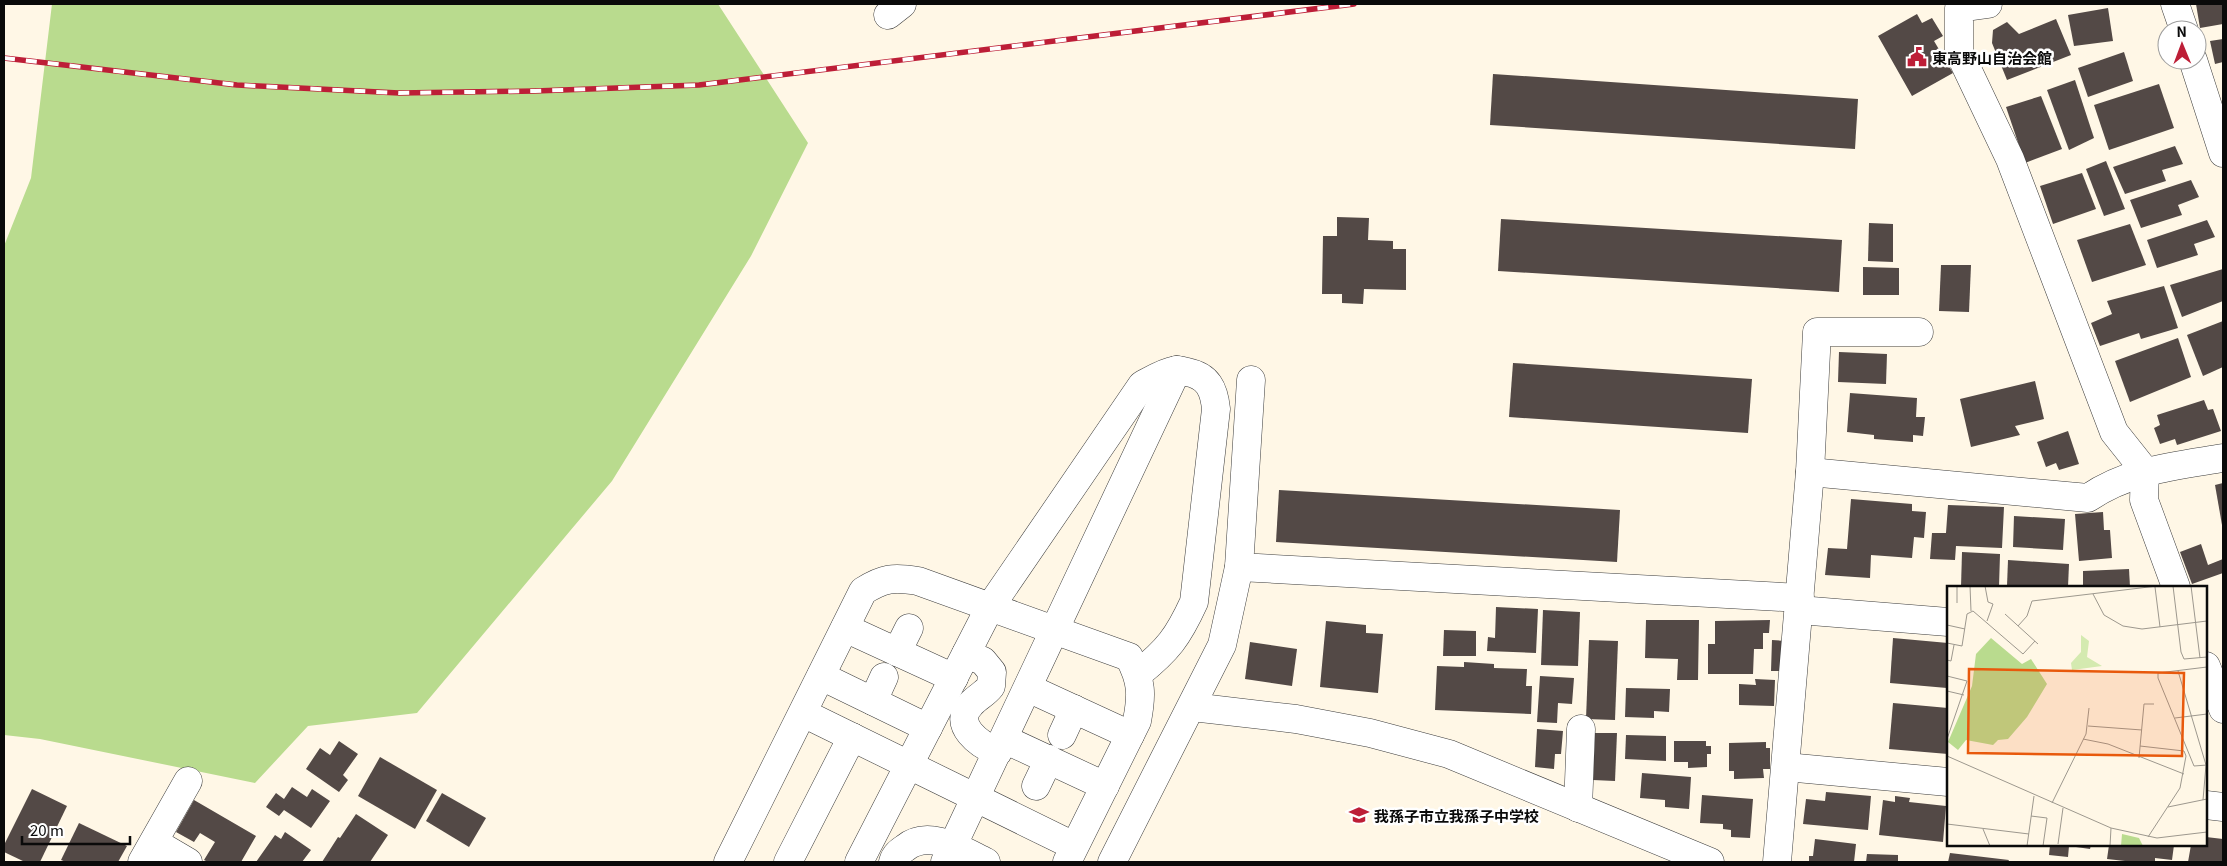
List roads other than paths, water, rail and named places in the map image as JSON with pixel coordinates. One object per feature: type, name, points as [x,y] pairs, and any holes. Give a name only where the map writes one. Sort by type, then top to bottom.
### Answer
[{"type":"street","points":[[1988,4],[1959,8],[1959,52],[2010,159],[2114,432],[2145,471],[2144,500],[2176,586]]},
{"type":"street","points":[[2175,4],[2181,20]]},
{"type":"street","points":[[2196,70],[2223,154]]},
{"type":"street","points":[[1777,862],[1810,472],[1817,332],[1919,332]]},
{"type":"street","points":[[949,854],[1177,370]]},
{"type":"street","points":[[859,862],[990,607],[1142,385],[1162,374],[1177,370],[1198,374],[1208,381],[1215,395],[1216,409],[1194,602],[1184,625],[1165,653],[1138,674]]},
{"type":"street","points":[[1112,862],[1222,645],[1239,567],[1251,380]]},
{"type":"street","points":[[1810,472],[2088,498],[2104,487],[2145,471],[2223,458]]},
{"type":"street","points":[[1239,567],[1800,604],[1947,622]]},
{"type":"street","points":[[728,862],[863,591],[880,581],[898,578],[918,581],[1129,658],[1138,674],[1141,698],[1137,721],[1071,854],[977,798],[802,714]]},
{"type":"street","points":[[845,628],[954,678]]},
{"type":"street","points":[[896,652],[909,628]]},
{"type":"street","points":[[966,654],[984,661],[992,672],[991,686],[967,708],[964,716],[967,729],[978,743],[1001,746],[1048,760],[1105,786]]},
{"type":"street","points":[[2207,669],[2223,710]]},
{"type":"street","points":[[821,676],[928,728]]},
{"type":"street","points":[[873,702],[884,677]]},
{"type":"street","points":[[1028,688],[1130,735]]},
{"type":"street","points":[[1192,707],[1296,719],[1370,733],[1449,754],[1710,862]]},
{"type":"street","points":[[1062,735],[1074,709]]},
{"type":"street","points":[[1578,808],[1581,729]]},
{"type":"street","points":[[788,862],[852,737]]},
{"type":"street","points":[[1036,786],[1048,760]]},
{"type":"street","points":[[1786,767],[1947,782]]},
{"type":"street","points":[[188,781],[148,852],[188,862]]},
{"type":"street","points":[[2207,806],[2223,807]]},
{"type":"street","points":[[892,862],[898,853],[918,840],[931,839],[949,854],[986,862]]},
{"type":"railway","points":[[4,58],[237,85],[399,93],[535,91],[699,85],[1354,4]]},
{"type":"place","name":"東高野山自治会館","points":[[1917,57]]},
{"type":"place","name":"我孫子市立我孫子中学校","points":[[1359,815]]}]
